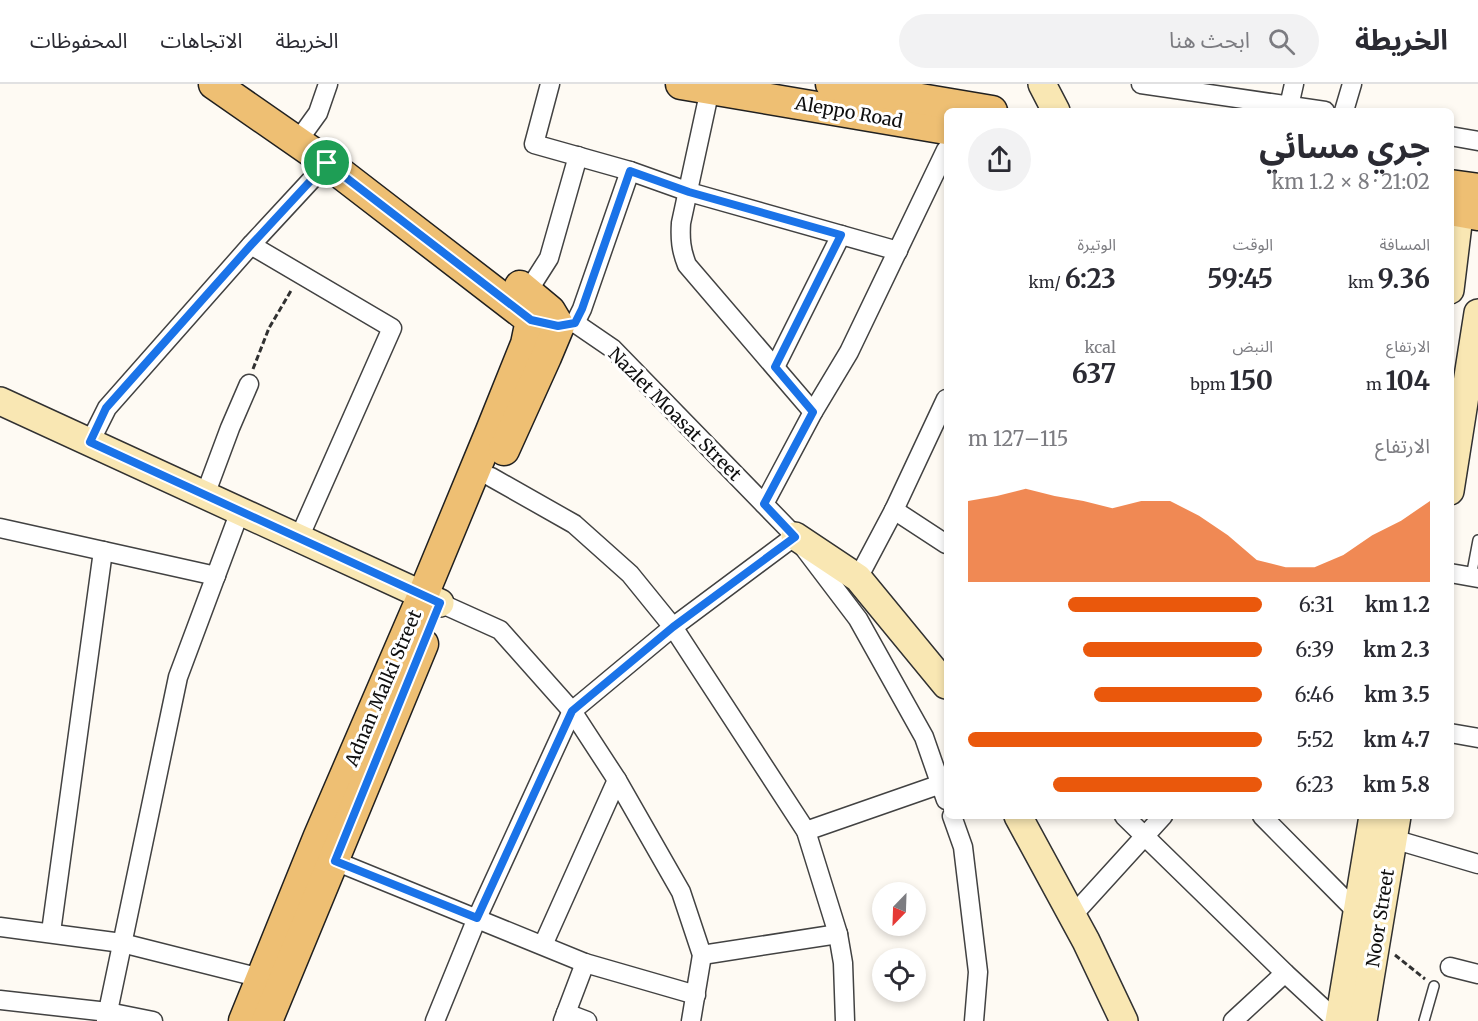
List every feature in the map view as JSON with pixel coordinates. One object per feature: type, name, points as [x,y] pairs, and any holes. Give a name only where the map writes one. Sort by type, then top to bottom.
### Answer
[{"type":"main road","name":"Nazlet Moasat Street","points":[[214,84],[555,323]]},
{"type":"main road","name":"Nazlet Moasat Street","points":[[243,84],[528,291],[550,310],[555,323]]},
{"type":"main road","name":"Aleppo Road","points":[[681,84],[944,112]]},
{"type":"main road","name":"Aleppo Road","points":[[831,84],[944,109]]},
{"type":"main road","points":[[1042,84],[1054,108]]},
{"type":"main road","points":[[1454,262],[1463,200]]},
{"type":"main road","points":[[1454,477],[1470,423],[1478,313]]},
{"type":"main road","name":"Adnan Malki Street","points":[[267,1021],[271,981],[319,837],[491,477],[546,357],[555,323]]},
{"type":"main road","name":"Adnan Malki Street","points":[[244,1021],[271,981],[335,861],[526,344],[555,323]]},
{"type":"main road","points":[[0,401],[431,599]]},
{"type":"main road","points":[[795,537],[858,578],[944,683]]},
{"type":"main road","points":[[1020,819],[1072,916],[1124,1021]]},
{"type":"main road","name":"Noor Street","points":[[1338,1021],[1372,819]]},
{"type":"main road","name":"Noor Street","points":[[1363,1021],[1395,828]]},
{"type":"street","points":[[305,131],[318,113],[327,84]]},
{"type":"street","points":[[550,84],[534,144],[630,171],[689,192],[898,251]]},
{"type":"street","points":[[1142,84],[1304,108]]},
{"type":"street","points":[[1290,106],[1294,84]]},
{"type":"street","points":[[1345,108],[1352,84]]},
{"type":"street","points":[[709,86],[681,224],[680,242],[687,264],[813,412]]},
{"type":"street","points":[[1454,137],[1478,141]]},
{"type":"street","points":[[764,504],[813,412],[849,352],[944,154]]},
{"type":"street","points":[[528,291],[549,258],[578,156]]},
{"type":"street","points":[[90,442],[106,408],[327,163]]},
{"type":"street","points":[[555,323],[582,309],[630,171]]},
{"type":"street","points":[[775,367],[841,235]]},
{"type":"street","points":[[251,245],[392,328],[299,538]]},
{"type":"street","name":"Nazlet Moasat Street","points":[[555,323],[613,349],[795,537],[858,619],[924,737],[944,792]]},
{"type":"street","points":[[205,495],[249,384]]},
{"type":"street","points":[[858,578],[894,510],[944,403]]},
{"type":"street","points":[[491,477],[574,524],[630,574],[673,627],[806,831],[838,934],[843,963],[845,1021]]},
{"type":"street","points":[[894,510],[944,543]]},
{"type":"street","points":[[107,1017],[178,677],[240,511]]},
{"type":"street","points":[[0,528],[216,576]]},
{"type":"street","points":[[435,1021],[477,918],[572,711],[673,627],[795,537]]},
{"type":"street","points":[[51,932],[103,551]]},
{"type":"street","points":[[1454,574],[1475,578]]},
{"type":"street","points":[[431,599],[500,630],[572,711],[617,780],[681,892],[702,955],[691,1021]]},
{"type":"street","points":[[1454,734],[1478,738]]},
{"type":"street","points":[[543,945],[617,780]]},
{"type":"street","points":[[806,831],[944,792]]},
{"type":"street","points":[[953,819],[963,847],[978,972],[975,1021]]},
{"type":"street","points":[[1127,819],[1285,973],[1338,1021]]},
{"type":"street","points":[[1072,916],[1160,819]]},
{"type":"street","points":[[1265,819],[1357,912]]},
{"type":"street","points":[[1395,828],[1478,864]]},
{"type":"street","points":[[335,861],[585,963],[696,995]]},
{"type":"street","points":[[0,927],[123,943],[271,981]]},
{"type":"street","points":[[702,955],[838,934]]},
{"type":"street","points":[[585,963],[565,1017],[587,1021]]},
{"type":"street","points":[[1450,967],[1478,974]]},
{"type":"street","points":[[1233,1021],[1285,973]]},
{"type":"street","points":[[0,1000],[107,1017],[153,1021]]},
{"type":"lane","points":[[1475,578],[1478,540]]},
{"type":"lane","points":[[1424,1021],[1434,986]]},
{"type":"path","points":[[249,384],[247,381],[269,328],[301,274]]},
{"type":"path","points":[[1375,947],[1389,950],[1434,986]]},
{"type":"route","points":[[327,163],[531,320],[558,326],[575,323],[582,309],[630,171],[689,192],[841,235],[775,367],[813,412],[764,504],[795,537],[673,627],[572,711],[477,918],[335,861],[440,603],[90,442],[106,408],[327,163]]}]
